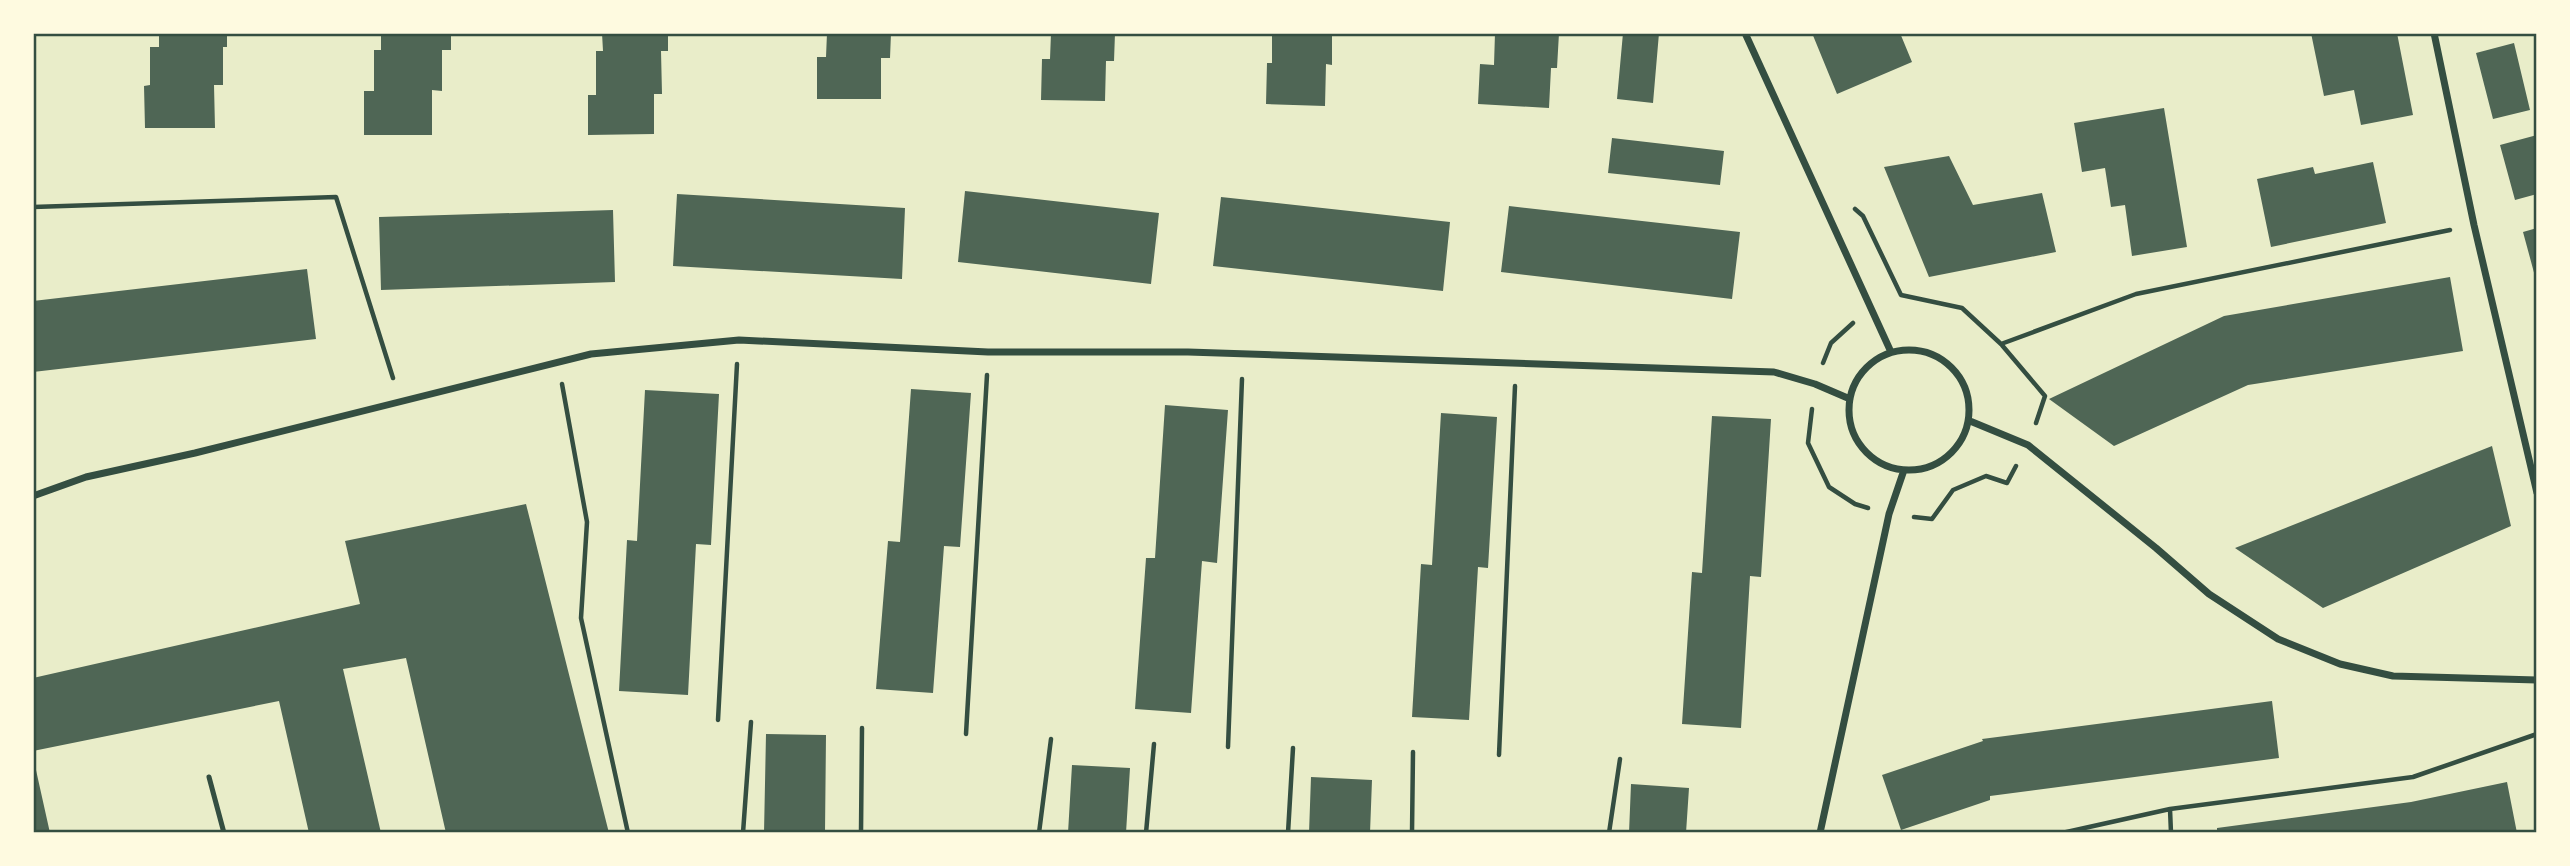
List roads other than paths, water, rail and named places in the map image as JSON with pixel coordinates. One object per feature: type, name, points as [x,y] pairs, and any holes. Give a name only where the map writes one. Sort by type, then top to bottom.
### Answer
[{"type":"street","points":[[1745,33],[1891,352]]},
{"type":"street","points":[[2434,33],[2474,225],[2537,493]]},
{"type":"street","points":[[33,496],[86,477],[195,453],[591,354],[738,340],[988,352],[1243,354],[1774,372],[1815,384],[1850,399]]},
{"type":"street","points":[[1913,350],[1938,357],[1957,373],[1968,394],[1970,421],[1964,437],[1954,451],[1935,465],[1903,470],[1892,468],[1876,460],[1857,441],[1850,422],[1850,399],[1857,379],[1872,362],[1891,352],[1913,350]]},
{"type":"street","points":[[1970,421],[2028,444],[2209,594],[2278,639],[2340,664],[2393,676],[2537,680]]},
{"type":"street","points":[[1820,833],[1889,514],[1903,470]]},
{"type":"lane","points":[[209,777],[225,833]]}]
